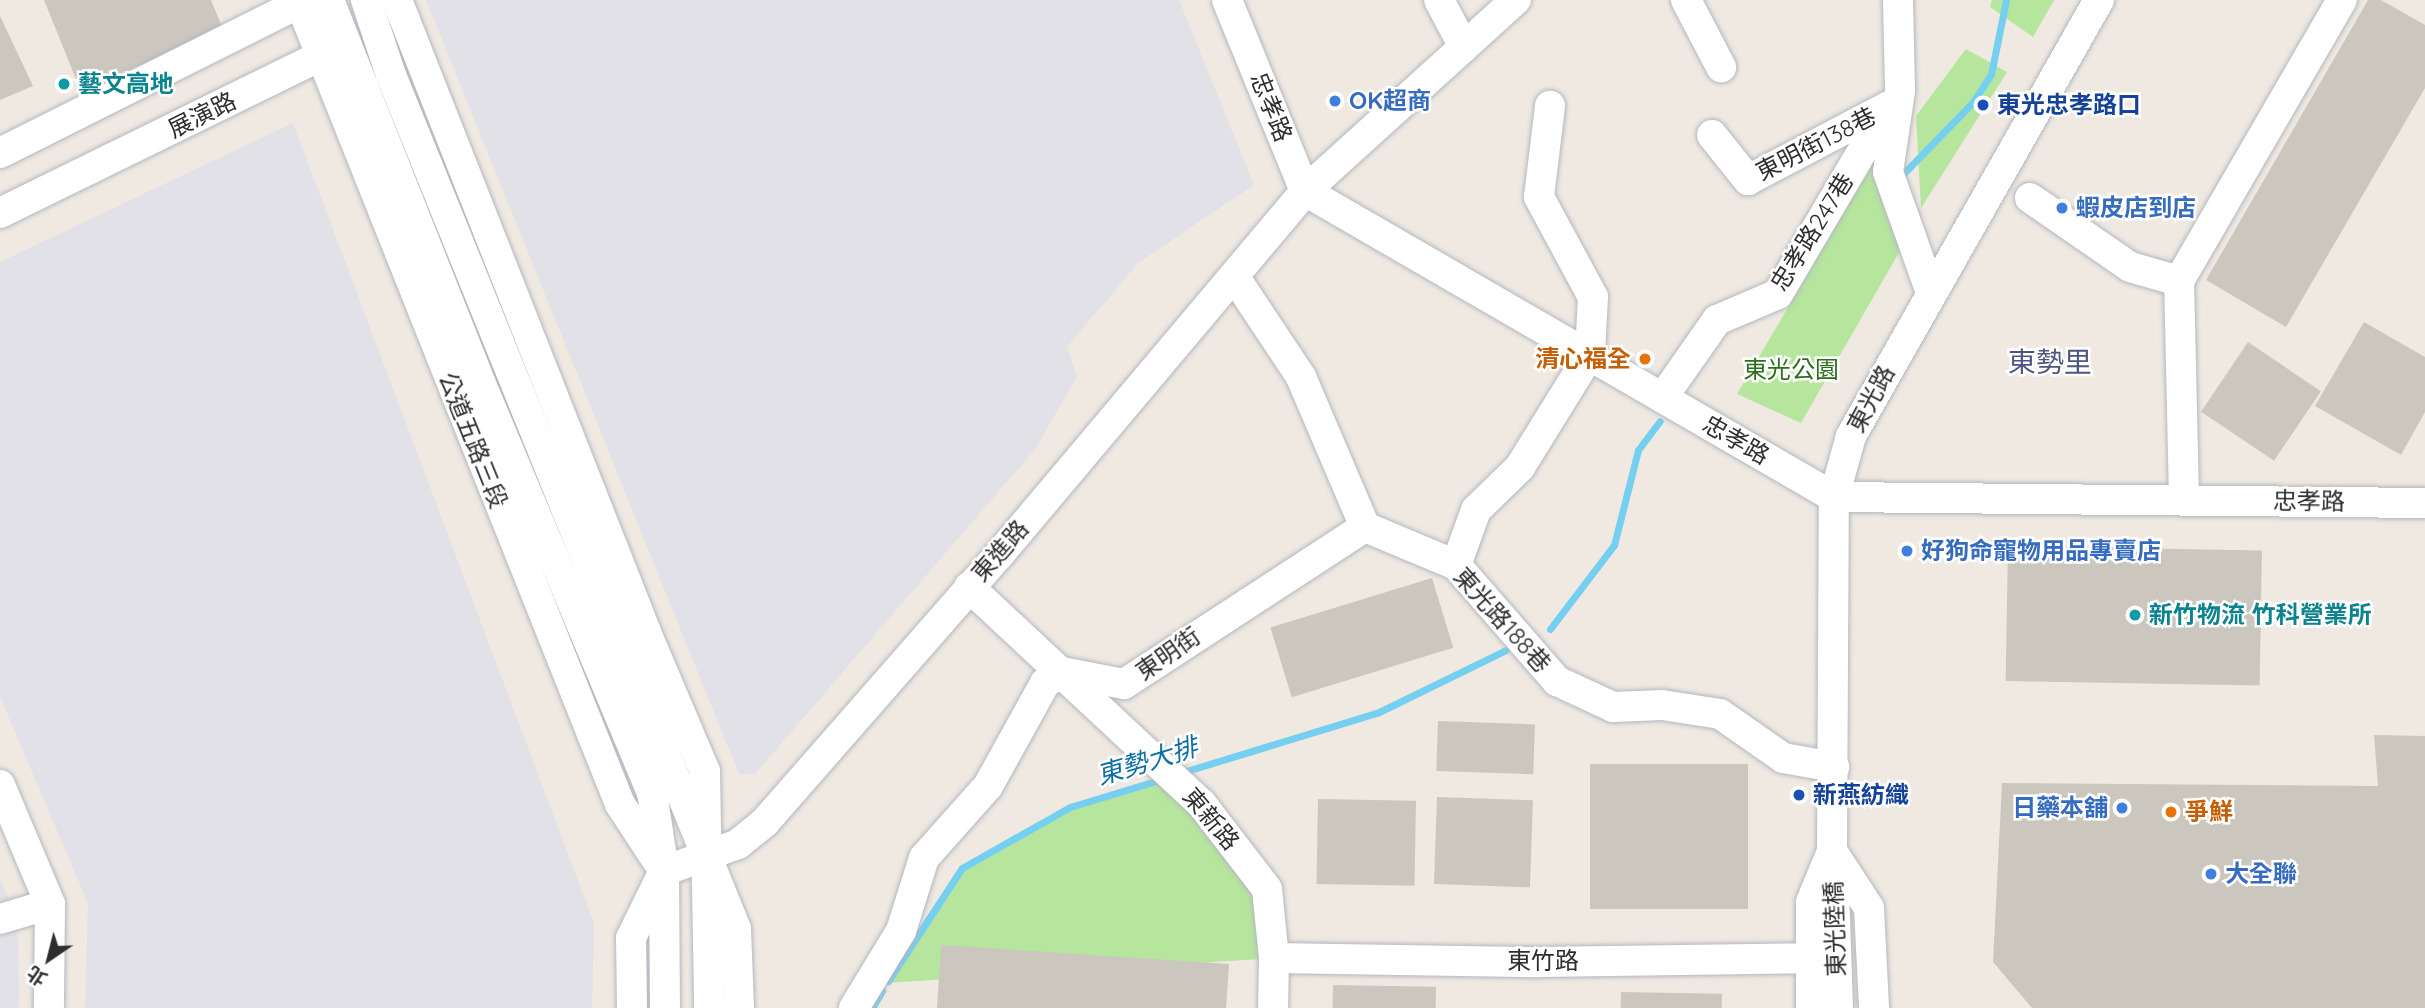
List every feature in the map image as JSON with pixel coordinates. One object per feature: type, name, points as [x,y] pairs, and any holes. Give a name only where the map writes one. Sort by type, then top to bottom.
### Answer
[{"type":"street","points":[[366,0],[736,929],[739,1008]]},
{"type":"street","name":"忠孝路","points":[[1227,0],[1306,191],[1834,497],[2184,498],[2425,503]]},
{"type":"street","points":[[1439,0],[1464,47]]},
{"type":"street","points":[[1306,191],[1516,0]]},
{"type":"street","points":[[1686,0],[1721,67]]},
{"type":"street","name":"東光路","points":[[1811,1008],[1811,902],[1832,850],[1834,497],[1850,436],[1930,290],[2098,0]]},
{"type":"street","points":[[2184,498],[2179,281],[2342,0]]},
{"type":"street","points":[[0,153],[308,1]]},
{"type":"street","name":"公道五路三段","points":[[308,1],[333,50],[480,383],[652,792],[664,871],[665,1008]]},
{"type":"street","name":"東明街138巷","points":[[1897,1],[1888,172],[1930,290]]},
{"type":"street","points":[[400,8],[705,771],[709,1008]]},
{"type":"street","name":"展演路","points":[[0,213],[376,30],[400,8]]},
{"type":"street","name":"東明街138巷","points":[[1712,135],[1748,180],[1893,104]]},
{"type":"street","name":"忠孝路247巷","points":[[1663,397],[1717,320],[1779,294],[1893,104]]},
{"type":"street","points":[[1456,565],[1476,510],[1520,467],[1590,354],[1593,297],[1539,197],[1550,106]]},
{"type":"street","name":"東進路","points":[[664,871],[738,844],[765,822],[1306,191]]},
{"type":"street","points":[[2029,198],[2130,267],[2179,281]]},
{"type":"street","points":[[1234,276],[1301,377],[1365,527]]},
{"type":"street","name":"東光路188巷","points":[[1365,527],[1456,565],[1558,681],[1613,707],[1661,705],[1720,713],[1783,758],[1834,767]]},
{"type":"street","name":"東明街","points":[[1062,672],[1124,684],[1365,527]]},
{"type":"street","name":"東新路","points":[[969,587],[1201,803],[1267,889],[1274,958],[1273,1008]]},
{"type":"street","points":[[854,1008],[901,931],[924,858],[988,786],[1017,739],[1036,694],[1062,672]]},
{"type":"street","points":[[0,785],[50,904],[49,1008]]},
{"type":"street","points":[[1832,850],[1869,908],[1874,1008]]},
{"type":"street","name":"東光陸橋","points":[[1832,850],[1838,1008]]},
{"type":"street","points":[[632,1008],[631,938],[664,871]]},
{"type":"street","points":[[0,919],[50,904]]},
{"type":"street","name":"東竹路","points":[[1274,958],[1539,962],[1811,958]]},
{"type":"shaded area","points":[[426,0],[1179,0],[1254,185],[1138,263],[1067,347],[1077,376],[1036,448],[755,774],[739,774]]},
{"type":"shaded area","points":[[293,123],[594,923],[592,1008],[85,1008],[88,903],[0,697],[0,262]]},
{"type":"shaded area","points":[[0,878],[18,921],[19,1008],[0,1008]]},
{"type":"green space","points":[[1992,0],[2054,0],[2033,37],[1990,7]]},
{"type":"green space","points":[[1966,49],[2007,72],[1921,208],[1916,116]]},
{"type":"green space","name":"東光公園","points":[[1880,152],[1901,249],[1801,423],[1737,394]]},
{"type":"green space","points":[[1171,776],[1267,889],[1274,958],[886,983],[962,868],[1070,807]]},
{"type":"building","points":[[44,0],[211,0],[224,32],[80,89]]},
{"type":"building","points":[[2368,0],[2381,0],[2425,25],[2425,88],[2286,327],[2206,280]]},
{"type":"building","points":[[0,16],[33,86],[0,100]]},
{"type":"building","points":[[2364,322],[2425,357],[2425,412],[2401,455],[2315,406]]},
{"type":"building","points":[[2248,342],[2321,391],[2274,461],[2201,412]]},
{"type":"building","name":"新竹物流 竹科營業所","points":[[2008,546],[2262,550],[2260,685],[2006,681]]},
{"type":"building","points":[[1432,578],[1453,648],[1292,697],[1270,627]]},
{"type":"building","points":[[1438,721],[1535,724],[1533,774],[1436,771]]},
{"type":"building","name":"大全聯","points":[[2374,735],[2425,736],[2425,1008],[2032,1008],[1993,962],[2002,783],[2378,786]]},
{"type":"building","points":[[1590,764],[1748,764],[1748,909],[1590,909]]},
{"type":"building","points":[[1437,797],[1533,800],[1530,887],[1434,884]]},
{"type":"building","points":[[1318,799],[1416,801],[1415,886],[1317,884]]},
{"type":"building","points":[[941,945],[1229,964],[1226,1008],[937,1008]]},
{"type":"building","points":[[1333,985],[1436,987],[1436,1008],[1333,1008]]},
{"type":"building","points":[[1621,992],[1722,994],[1722,1008],[1621,1008]]},
{"type":"waterway","name":"東勢大排","points":[[1904,173],[1973,102],[1991,74],[2006,0]]},
{"type":"waterway","name":"東勢大排","points":[[1550,629],[1614,545],[1638,450],[1660,421]]},
{"type":"waterway","name":"東勢大排","points":[[1180,773],[1379,712],[1506,650]]},
{"type":"waterway","name":"東勢大排","points":[[888,981],[962,868],[1070,807],[1162,779]]},
{"type":"waterway","name":"東勢大排","points":[[872,1008],[882,991]]},
{"type":"place","name":"藝文高地","points":[[64,84]]},
{"type":"place","name":"OK超商","points":[[1335,101]]},
{"type":"place","name":"東光忠孝路口","points":[[1983,105]]},
{"type":"place","name":"蝦皮店到店","points":[[2062,208]]},
{"type":"place","name":"清心福全","points":[[1645,359]]},
{"type":"place","name":"好狗命寵物用品專賣店","points":[[1907,551]]},
{"type":"place","name":"新竹物流 竹科營業所","points":[[2135,615]]},
{"type":"place","name":"新燕紡織","points":[[1799,795]]},
{"type":"place","name":"日藥本舖","points":[[2122,808]]},
{"type":"place","name":"爭鮮","points":[[2171,812]]},
{"type":"place","name":"大全聯","points":[[2211,874]]},
{"type":"district","name":"東勢里","points":[[2050,362]]}]
